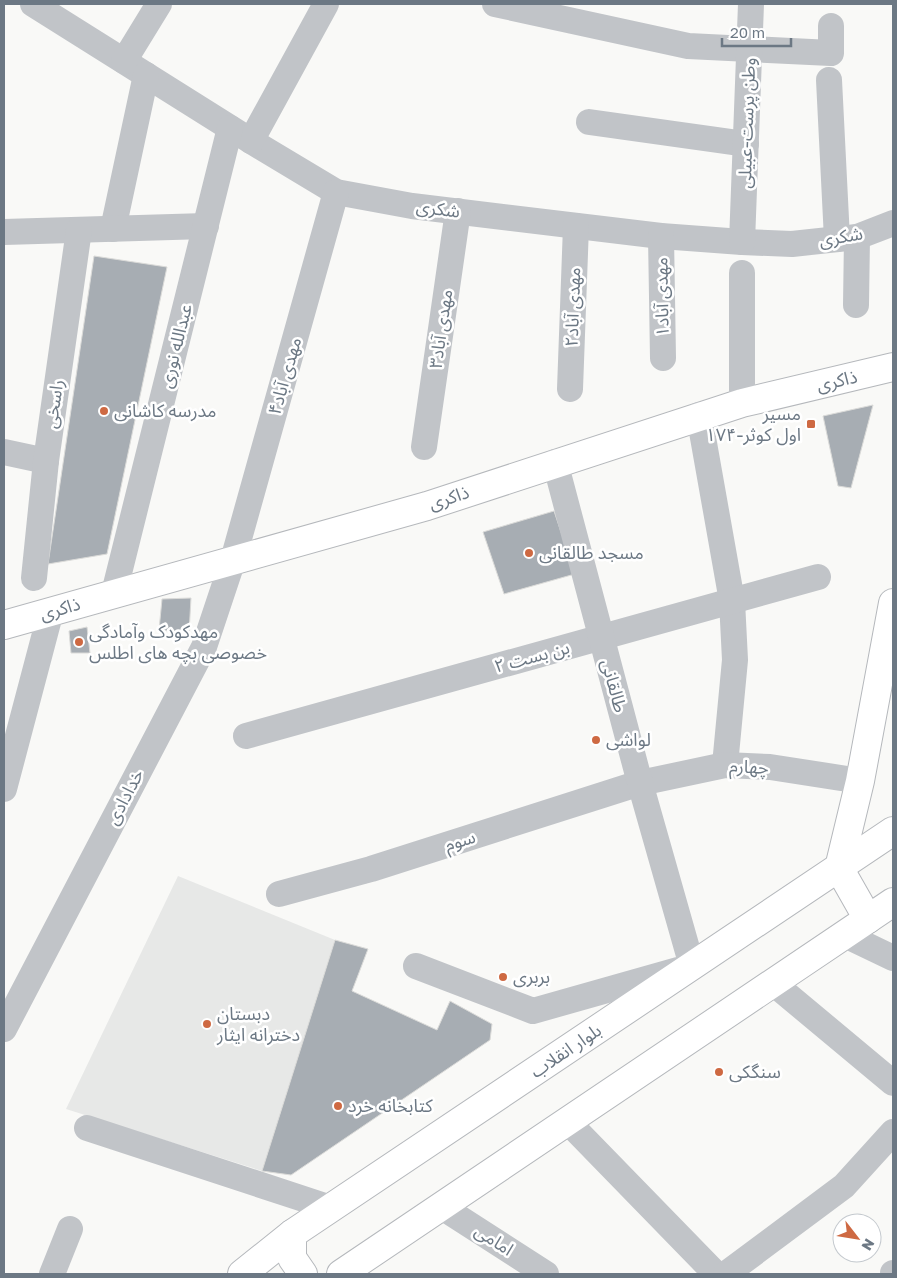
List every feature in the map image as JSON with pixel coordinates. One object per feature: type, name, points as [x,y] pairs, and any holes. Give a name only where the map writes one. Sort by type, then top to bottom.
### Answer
[{"type":"main road","name":"ذاکری","points":[[4,625],[427,506],[699,415],[893,367]]},
{"type":"main road","points":[[868,919],[840,868],[860,781],[893,603]]},
{"type":"main road","name":"بلوار انقلاب","points":[[242,1274],[292,1234],[893,831]]},
{"type":"main road","points":[[342,1274],[893,902]]},
{"type":"main road","points":[[292,1234],[292,1258],[303,1274]]},
{"type":"street","name":"شکری","points":[[33,4],[240,135],[336,192],[412,206],[661,236],[742,242],[792,244],[847,238],[893,223]]},
{"type":"street","points":[[124,61],[159,4]]},
{"type":"street","name":"عبدالله نوری","points":[[114,594],[206,226],[240,135],[326,4]]},
{"type":"street","points":[[495,4],[688,46],[831,53],[831,26]]},
{"type":"street","name":"وطن پرست-عبیلی","points":[[742,242],[751,4]]},
{"type":"street","points":[[113,229],[146,75]]},
{"type":"street","points":[[829,80],[856,305]]},
{"type":"street","points":[[589,122],[746,144]]},
{"type":"street","name":"مهدی آباد۴","points":[[233,560],[336,192]]},
{"type":"street","name":"مهدی آباد۳","points":[[424,447],[458,211]]},
{"type":"street","points":[[4,232],[206,226]]},
{"type":"street","name":"مهدی آباد۲","points":[[570,389],[576,226]]},
{"type":"street","name":"راسخی","points":[[34,578],[46,461],[80,230]]},
{"type":"street","name":"مهدی آباد۱","points":[[661,236],[663,358]]},
{"type":"street","points":[[742,274],[742,403]]},
{"type":"street","points":[[699,415],[732,601],[735,660],[725,765]]},
{"type":"street","points":[[4,452],[46,461]]},
{"type":"street","name":"طالقانی","points":[[556,462],[640,784],[692,966]]},
{"type":"street","name":"خدادادی","points":[[4,1029],[204,647],[233,560]]},
{"type":"street","name":"بن بست ۲","points":[[246,736],[818,577]]},
{"type":"street","points":[[4,789],[51,611]]},
{"type":"street","name":"چهارم","points":[[640,784],[725,765],[770,767],[860,781]]},
{"type":"street","name":"سوم","points":[[279,894],[372,869],[640,784]]},
{"type":"street","points":[[845,935],[893,958]]},
{"type":"street","points":[[416,966],[533,1011],[692,966]]},
{"type":"street","points":[[773,983],[893,1083]]},
{"type":"street","points":[[568,1122],[716,1274]]},
{"type":"street","points":[[87,1128],[331,1208]]},
{"type":"street","points":[[726,1274],[844,1186],[893,1132]]},
{"type":"street","name":"امامی","points":[[442,1206],[546,1274]]},
{"type":"street","points":[[52,1274],[70,1229]]},
{"type":"shaded area","name":"دبستان دخترانه ایثار","points":[[178,876],[335,940],[262,1171],[66,1109]]},
{"type":"building","name":"مدرسه کاشانی","points":[[94,256],[167,267],[107,554],[48,564]]},
{"type":"building","points":[[873,405],[851,488],[838,486],[823,416]]},
{"type":"building","name":"مسجد طالقانی","points":[[554,511],[575,574],[504,594],[483,532]]},
{"type":"building","points":[[191,598],[189,633],[159,630],[162,599]]},
{"type":"building","name":"مهدکودک وآمادگی خصوصی بچه های اطلس","points":[[87,627],[90,653],[71,653],[69,631]]},
{"type":"building","name":"کتابخانه خرد","points":[[335,940],[368,949],[352,991],[437,1030],[450,1001],[492,1024],[490,1040],[291,1175],[262,1171]]},
{"type":"place","name":"مدرسه کاشانی","points":[[104,411]]},
{"type":"place","name":"مسیر ۱۷۴-اول کوثر","points":[[811,424]]},
{"type":"place","name":"مسجد طالقانی","points":[[529,553]]},
{"type":"place","name":"مهدکودک وآمادگی خصوصی بچه های اطلس","points":[[79,642]]},
{"type":"place","name":"لواشی","points":[[596,740]]},
{"type":"place","name":"بربری","points":[[503,977]]},
{"type":"place","name":"دبستان دخترانه ایثار","points":[[207,1024]]},
{"type":"place","name":"سنگکی","points":[[719,1072]]},
{"type":"place","name":"کتابخانه خرد","points":[[338,1106]]}]
